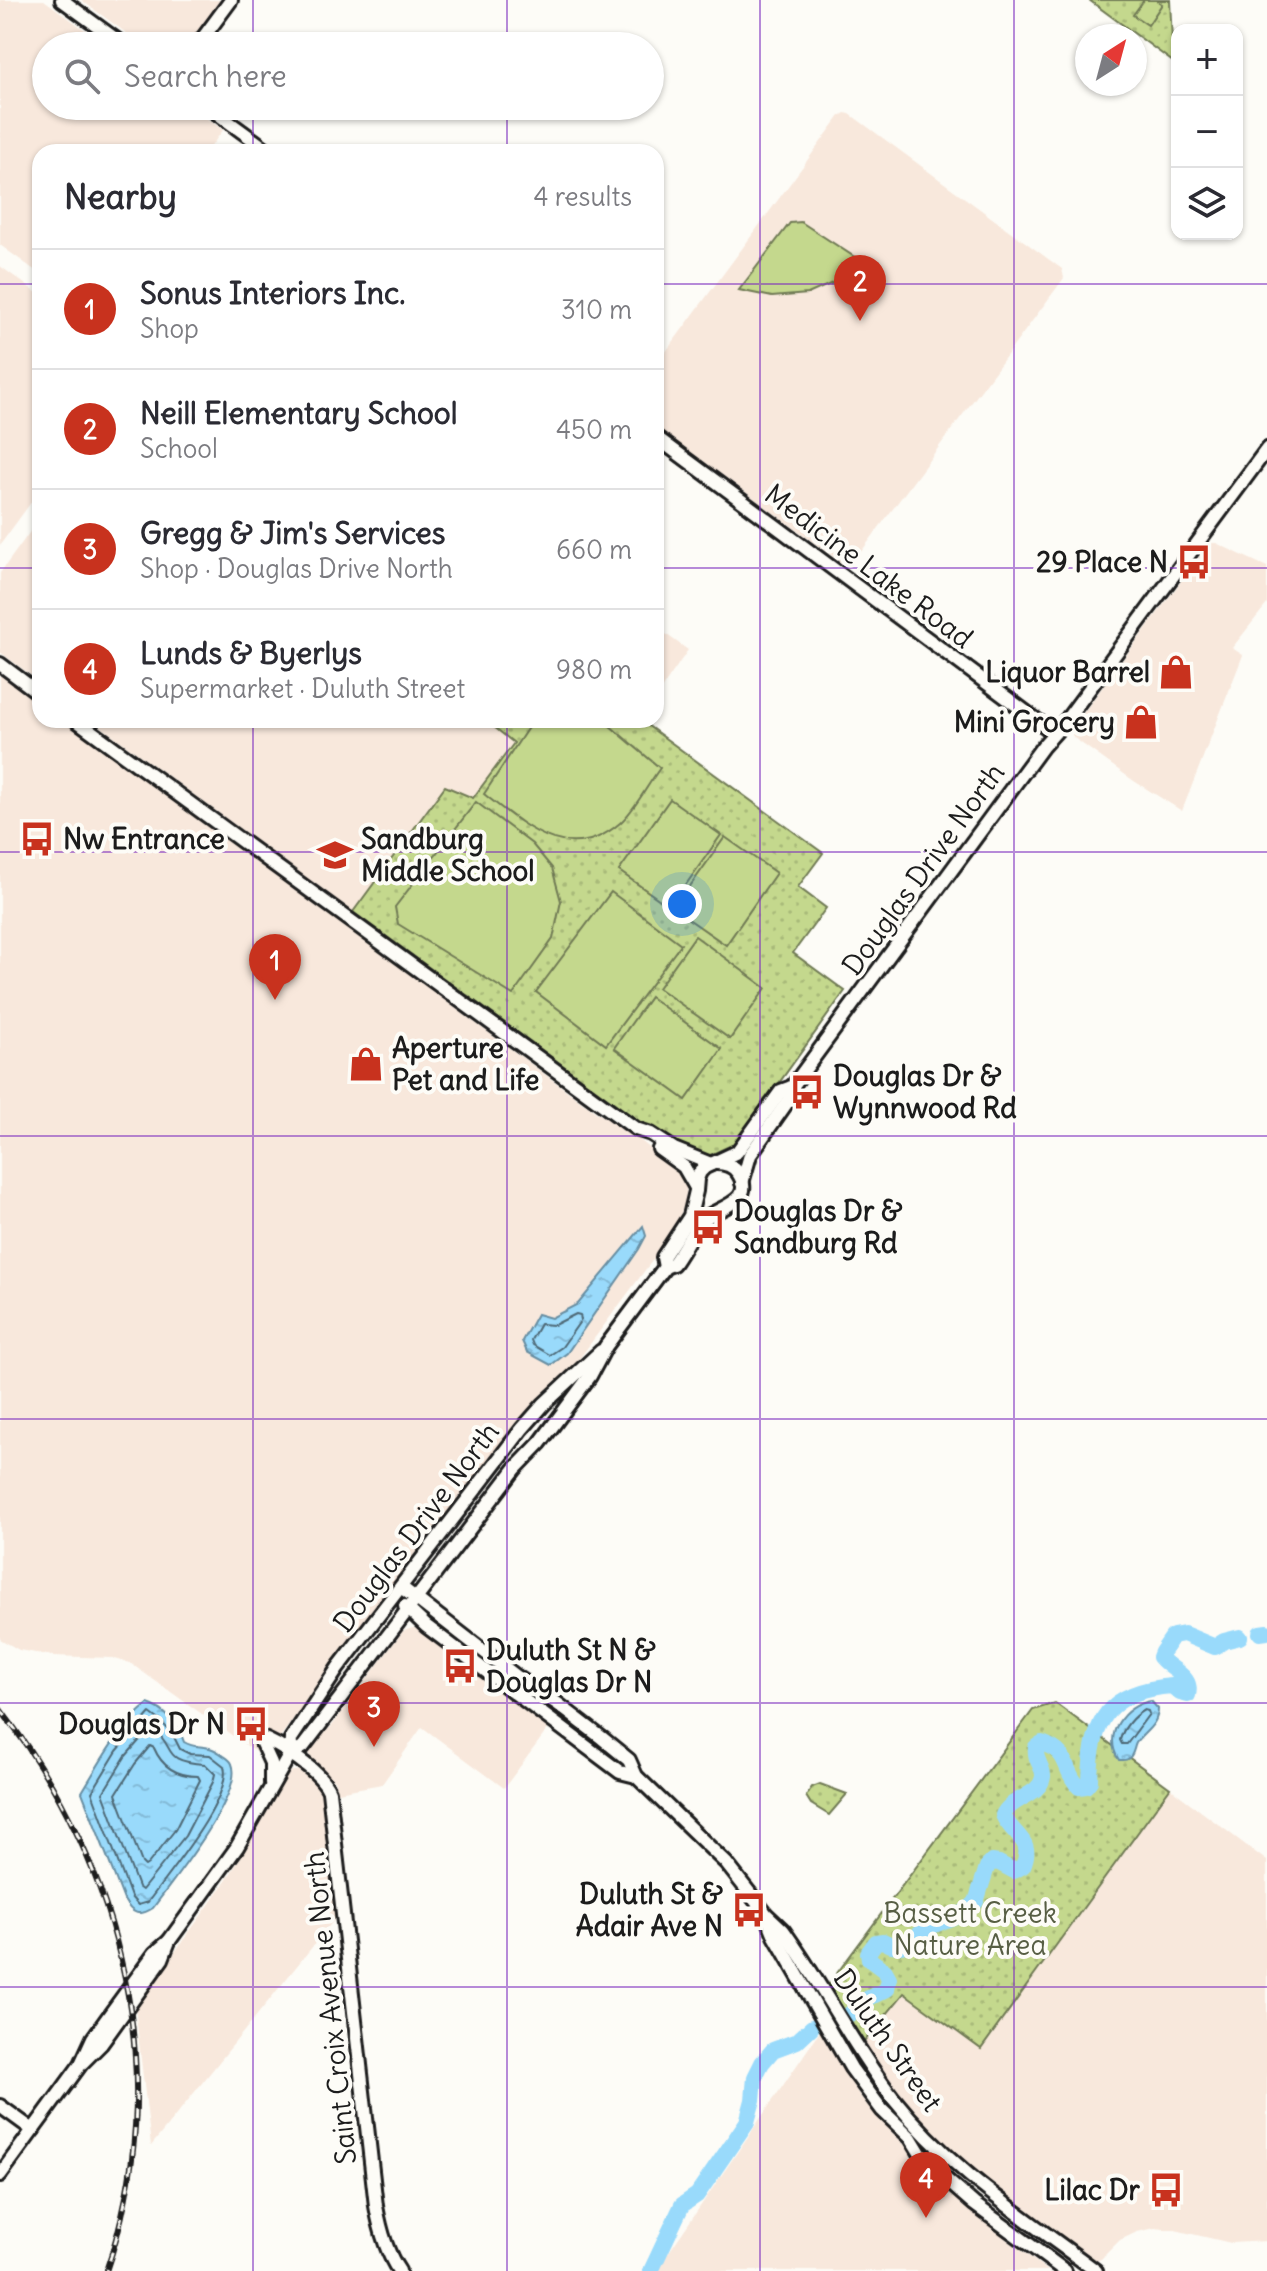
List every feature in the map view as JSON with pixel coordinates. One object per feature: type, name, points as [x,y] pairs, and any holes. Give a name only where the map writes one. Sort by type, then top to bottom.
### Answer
[{"type":"street","points":[[62,0],[106,32]]},
{"type":"street","points":[[207,32],[231,0]]},
{"type":"street","points":[[226,120],[259,144]]},
{"type":"street","name":"Medicine Lake Road","points":[[664,443],[1054,733]]},
{"type":"street","name":"Douglas Drive North","points":[[290,1754],[303,1747],[515,1469],[540,1443],[590,1376],[606,1346],[665,1267],[673,1264],[699,1224],[738,1200],[750,1155],[790,1098],[792,1087],[1267,449]]},
{"type":"street","points":[[0,664],[32,688]]},
{"type":"street","points":[[87,728],[636,1129],[646,1141],[684,1167],[703,1203],[722,1209]]},
{"type":"street","name":"Douglas Drive North","points":[[665,1267],[663,1257],[690,1216],[700,1172],[737,1152],[781,1091],[792,1087]]},
{"type":"street","points":[[636,1129],[651,1134],[674,1149],[733,1167],[742,1183]]},
{"type":"street","name":"Douglas Drive North","points":[[0,2175],[81,2064],[101,2044],[162,1959],[169,1941],[237,1847],[290,1754],[291,1739],[338,1668],[532,1417],[606,1346]]},
{"type":"street","name":"Duluth Street","points":[[398,1592],[413,1604],[426,1626],[620,1772],[636,1776],[726,1863],[796,1948],[879,2079],[946,2157],[1013,2212],[1096,2271]]},
{"type":"street","name":"Saint Croix Avenue North","points":[[270,1789],[271,1763],[259,1737],[277,1744],[322,1778],[329,1791],[376,2206],[380,2227],[399,2271]]},
{"type":"street","name":"Duluth Street","points":[[766,1914],[775,1936],[851,2068],[882,2110],[911,2138],[925,2161],[974,2204],[1065,2271]]},
{"type":"street","points":[[0,2106],[33,2130]]},
{"type":"shaded area","points":[[0,0],[44,0],[88,32],[32,32],[32,120],[209,120],[223,130],[213,144],[32,144],[32,268],[0,245]]},
{"type":"shaded area","points":[[81,0],[221,0],[197,32],[125,32]]},
{"type":"shaded area","points":[[850,114],[1062,269],[1064,278],[855,560],[848,564],[842,563],[664,433],[664,354],[840,116]]},
{"type":"shaded area","points":[[0,266],[32,289],[32,501],[0,545]]},
{"type":"shaded area","points":[[32,529],[32,676],[0,652],[0,573]]},
{"type":"shaded area","points":[[1212,543],[1267,567],[1267,604],[1232,648],[1243,655],[1182,811],[1134,781],[1071,733]]},
{"type":"shaded area","points":[[664,633],[688,650],[664,685]]},
{"type":"shaded area","points":[[0,671],[32,694],[32,728],[78,728],[597,1113],[621,1125],[656,1153],[674,1162],[687,1184],[685,1203],[672,1234],[576,1363],[523,1416],[264,1758],[130,1663],[111,1658],[53,1656],[19,1650],[0,1639]]},
{"type":"shaded area","name":"Sandburg Middle School","points":[[103,728],[495,728],[514,742],[473,798],[445,786],[353,912]]},
{"type":"shaded area","points":[[413,1628],[424,1630],[551,1725],[504,1788],[422,1727],[382,1784],[338,1792],[335,1780],[310,1762],[308,1745],[331,1727],[403,1631]]},
{"type":"shaded area","points":[[303,1770],[318,1780],[323,1790],[338,1915],[151,2146],[135,2007],[226,1881],[287,1775]]},
{"type":"shaded area","points":[[1170,1788],[1267,1861],[1267,2241],[1231,2243],[1155,2228],[1120,2240],[1096,2261],[980,2179],[931,2133],[860,2047],[904,1993],[981,2049]]},
{"type":"shaded area","points":[[821,2030],[860,2096],[892,2132],[969,2210],[1048,2271],[656,2271]]},
{"type":"green space","points":[[1089,0],[1170,0],[1171,61],[1147,43],[1147,24],[1122,24]]},
{"type":"green space","points":[[1144,0],[1156,0],[1162,4],[1148,25],[1133,15]]},
{"type":"green space","points":[[801,222],[859,260],[837,281],[808,294],[772,297],[739,290],[790,223]]},
{"type":"green space","points":[[495,728],[651,728],[823,853],[798,887],[826,908],[793,953],[845,991],[736,1143],[708,1156],[687,1151],[657,1134],[353,912],[445,786],[473,798],[514,743]]},
{"type":"green space","points":[[528,728],[612,728],[660,768],[626,818],[601,836],[583,842],[566,842],[532,829],[484,794]]},
{"type":"green space","points":[[670,799],[721,835],[670,907],[619,871]]},
{"type":"green space","points":[[476,802],[532,844],[552,868],[561,901],[553,939],[513,995],[398,924],[395,907]]},
{"type":"green space","points":[[725,837],[776,873],[726,945],[674,909]]},
{"type":"green space","points":[[611,892],[681,944],[606,1045],[536,992]]},
{"type":"green space","points":[[695,936],[766,988],[730,1039],[658,988]]},
{"type":"green space","points":[[650,997],[722,1049],[686,1100],[614,1048]]},
{"type":"green space","name":"Bassett Creek Nature Area","points":[[1055,1703],[1170,1788],[981,2049],[904,1993],[860,2047],[826,1988],[1033,1710]]},
{"type":"green space","points":[[820,1784],[847,1794],[829,1815],[811,1804],[806,1796],[812,1787]]},
{"type":"water","points":[[643,1226],[646,1236],[639,1249],[567,1353],[551,1365],[527,1352],[522,1341],[537,1314],[551,1318],[578,1304]]},
{"type":"water","points":[[1151,1701],[1158,1709],[1156,1719],[1136,1743],[1131,1756],[1119,1760],[1113,1741],[1118,1723],[1132,1708]]},
{"type":"water","points":[[148,1704],[170,1719],[184,1742],[207,1747],[229,1759],[233,1778],[217,1816],[189,1860],[153,1908],[140,1913],[133,1911],[124,1900],[82,1792],[119,1733]]},
{"type":"waterway","points":[[1260,1633],[1267,1632]]},
{"type":"waterway","points":[[850,2014],[867,1999],[887,1989],[889,1978],[885,1971],[869,1959],[868,1953],[876,1942],[902,1946],[928,1928],[967,1911],[976,1902],[987,1867],[992,1862],[1014,1871],[1023,1866],[1026,1857],[1024,1844],[1003,1815],[1041,1783],[1043,1773],[1036,1747],[1042,1743],[1058,1752],[1073,1780],[1079,1787],[1086,1786],[1090,1781],[1094,1741],[1100,1725],[1119,1702],[1133,1694],[1172,1686],[1188,1695],[1185,1678],[1160,1657],[1173,1636],[1184,1634],[1215,1647],[1240,1637]]},
{"type":"waterway","points":[[651,2271],[682,2205],[697,2195],[747,2122],[755,2077],[762,2063],[773,2050],[797,2041],[812,2027]]},
{"type":"railway","points":[[0,1709],[43,1771],[78,1837],[106,1906],[125,1977],[135,2050],[135,2124],[126,2198],[106,2271]]},
{"type":"place","name":"Neill Elementary School","points":[[860,321]]},
{"type":"place","name":"29 Place N","points":[[1194,562]]},
{"type":"place","name":"Liquor Barrel","points":[[1176,672]]},
{"type":"place","name":"Mini Grocery","points":[[1141,722]]},
{"type":"place","name":"Nw Entrance","points":[[37,839]]},
{"type":"place","name":"Sandburg Middle School","points":[[335,855]]},
{"type":"place","name":"Sonus Interiors Inc.","points":[[275,1000]]},
{"type":"place","name":"Aperture Pet and Life","points":[[366,1064]]},
{"type":"place","name":"Douglas Dr & Wynnwood Rd","points":[[807,1092]]},
{"type":"place","name":"Douglas Dr & Sandburg Rd","points":[[708,1227]]},
{"type":"place","name":"Duluth St N & Douglas Dr N","points":[[460,1666]]},
{"type":"place","name":"Douglas Dr N","points":[[251,1724]]},
{"type":"place","name":"Gregg & Jim's Services","points":[[374,1747]]},
{"type":"place","name":"Duluth St & Adair Ave N","points":[[749,1910]]},
{"type":"place","name":"Lilac Dr","points":[[1166,2190]]},
{"type":"place","name":"Lunds & Byerlys","points":[[926,2218]]}]
